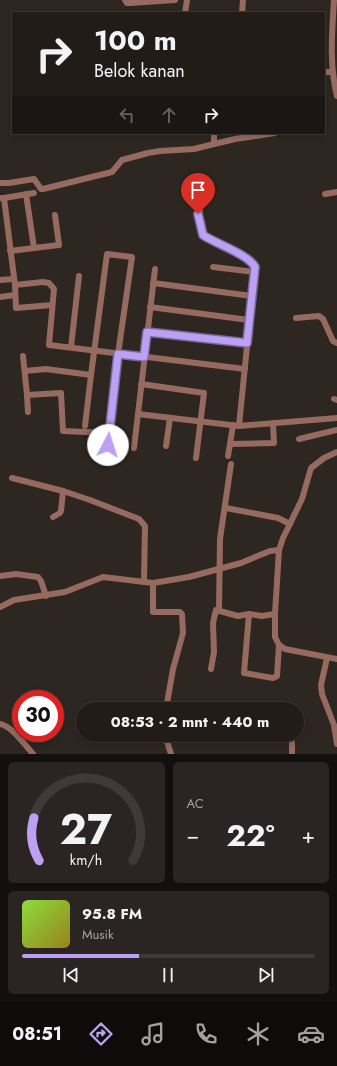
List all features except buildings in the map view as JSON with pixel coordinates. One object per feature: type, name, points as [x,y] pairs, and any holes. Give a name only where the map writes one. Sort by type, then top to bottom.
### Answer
[{"type":"street","points":[[125,0],[127,3],[175,0]]},
{"type":"street","points":[[185,12],[187,0]]},
{"type":"street","points":[[242,12],[243,0]]},
{"type":"street","points":[[334,0],[331,50],[332,72],[337,96]]},
{"type":"street","points":[[325,72],[332,72]]},
{"type":"street","points":[[214,134],[214,144]]},
{"type":"street","points":[[0,183],[34,179],[41,189],[43,189],[112,172],[122,160],[160,151],[194,149],[235,139],[268,134]]},
{"type":"street","points":[[325,194],[337,192]]},
{"type":"street","points":[[34,193],[2,198],[14,282],[16,308],[52,305]]},
{"type":"street","points":[[26,194],[34,248]]},
{"type":"street","points":[[200,211],[198,214],[203,235],[249,260],[255,267],[245,369],[236,426],[228,456]]},
{"type":"street","points":[[10,251],[59,245],[54,215]]},
{"type":"street","points":[[86,426],[91,375],[107,254],[132,257],[118,354],[108,445]]},
{"type":"street","points":[[213,267],[255,272]]},
{"type":"street","points":[[134,448],[155,269]]},
{"type":"street","points":[[71,347],[79,276]]},
{"type":"street","points":[[0,280],[14,282],[43,282],[49,283],[54,288],[49,345],[245,369]]},
{"type":"street","points":[[153,283],[252,296]]},
{"type":"street","points":[[0,297],[15,295]]},
{"type":"street","points":[[150,307],[249,320]]},
{"type":"street","points":[[296,318],[319,316],[323,319],[333,341],[337,343]]},
{"type":"street","points":[[147,332],[247,343]]},
{"type":"street","points":[[23,356],[28,412]]},
{"type":"street","points":[[25,371],[46,369],[91,375]]},
{"type":"street","points":[[142,384],[204,393],[202,422],[196,458]]},
{"type":"street","points":[[27,395],[61,393],[63,431],[109,433]]},
{"type":"street","points":[[138,414],[236,426],[337,418]]},
{"type":"street","points":[[166,446],[170,418]]},
{"type":"street","points":[[230,444],[274,443],[273,423]]},
{"type":"street","points":[[299,439],[337,430]]},
{"type":"street","points":[[249,614],[244,673],[273,678],[278,676],[279,645],[275,636],[275,614],[279,550],[283,538],[302,499],[312,468],[324,458],[337,452]]},
{"type":"street","points":[[219,610],[220,539],[226,508],[231,464]]},
{"type":"street","points":[[12,478],[63,491],[126,513],[143,522],[145,526],[144,582]]},
{"type":"street","points":[[54,517],[61,511],[63,491]]},
{"type":"street","points":[[226,508],[278,518],[290,524]]},
{"type":"street","points":[[0,607],[14,600],[46,596],[70,590],[103,577],[153,583],[189,577],[220,569],[241,563],[270,551],[279,550]]},
{"type":"street","points":[[0,576],[16,574],[38,577],[41,581],[46,596]]},
{"type":"street","points":[[153,583],[153,612],[177,612],[182,614],[183,633],[173,669],[167,702]]},
{"type":"street","points":[[211,669],[214,649],[213,623],[216,610],[219,610]]},
{"type":"street","points":[[219,610],[234,615],[249,614],[262,616],[275,614]]},
{"type":"street","points":[[279,645],[285,649],[337,659]]},
{"type":"street","points":[[327,658],[321,685],[322,694],[330,713],[337,744]]},
{"type":"street","points":[[0,724],[16,734],[33,754]]},
{"type":"street","points":[[167,742],[171,754]]},
{"type":"street","points":[[292,743],[292,754]]},
{"type":"route","points":[[108,445],[118,354],[144,357],[147,332],[247,343],[255,267],[249,260],[203,235],[198,214]]}]
